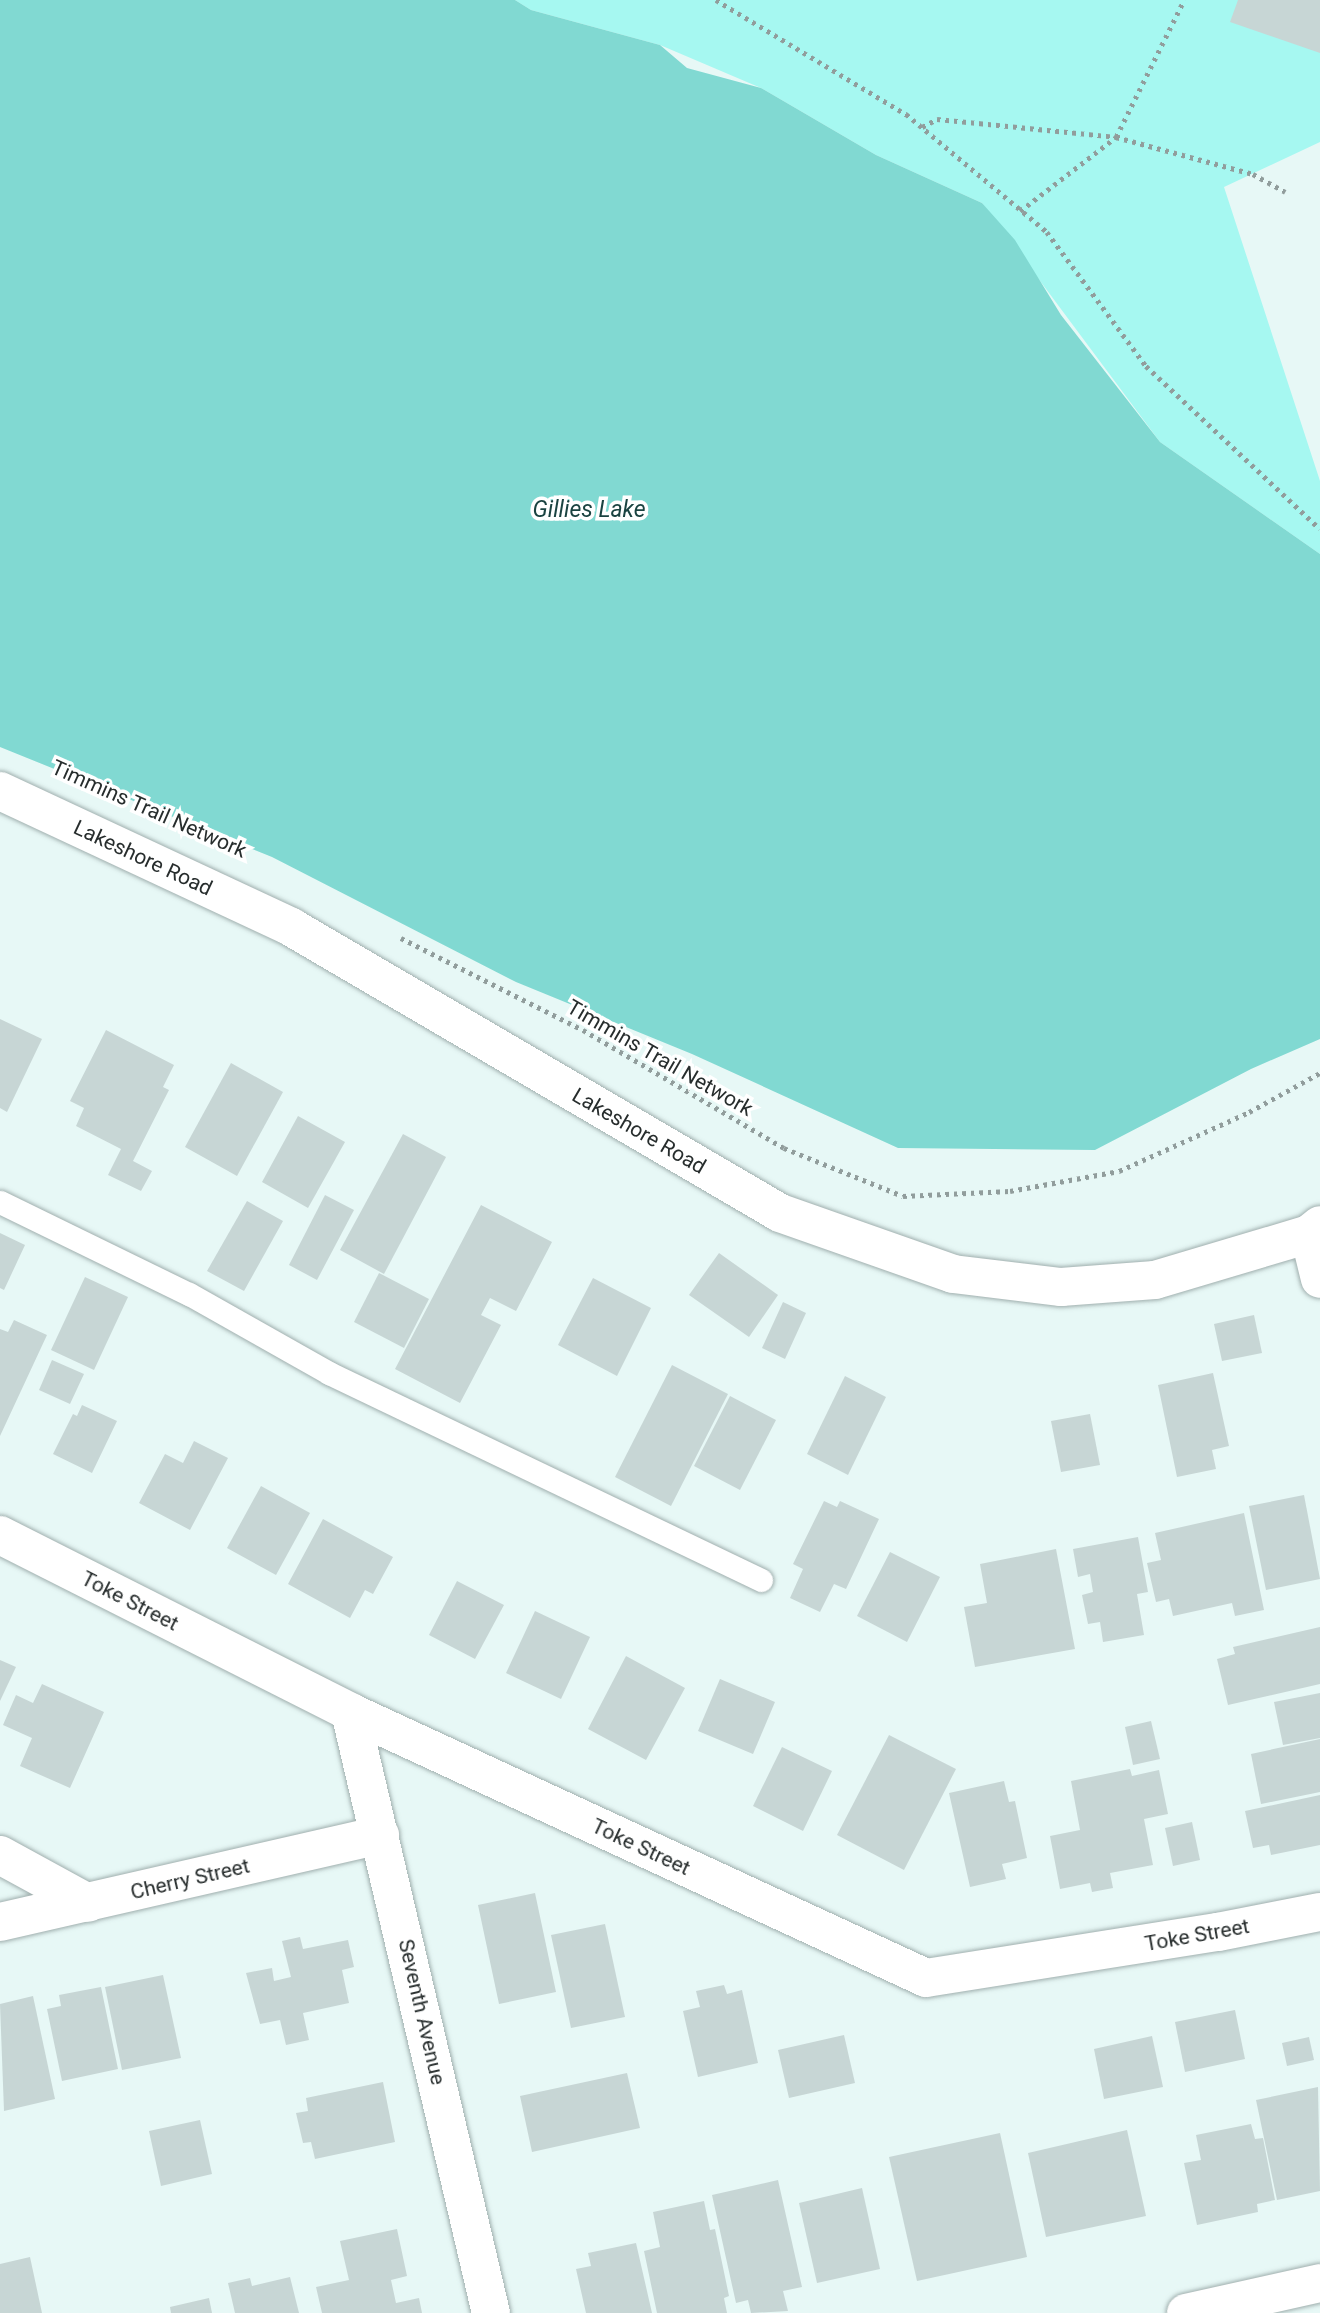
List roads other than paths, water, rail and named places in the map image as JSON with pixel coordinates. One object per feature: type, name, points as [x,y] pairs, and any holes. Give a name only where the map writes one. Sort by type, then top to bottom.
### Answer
[{"type":"street","name":"Lakeshore Road","points":[[0,792],[291,927],[780,1213],[953,1274],[1061,1287],[1155,1280],[1315,1230]]},
{"type":"street","points":[[1315,1230],[1320,1279]]},
{"type":"street","name":"Toke Street","points":[[0,1535],[350,1712],[926,1978],[1320,1912]]},
{"type":"street","name":"Seventh Avenue","points":[[350,1712],[491,2313]]},
{"type":"street","name":"Cherry Street","points":[[0,1922],[380,1835]]},
{"type":"street","points":[[0,1855],[88,1903]]},
{"type":"street","points":[[1186,2313],[1320,2283]]},
{"type":"lane","points":[[0,1202],[189,1294],[329,1373],[761,1580]]},
{"type":"water","name":"Gillies Lake","points":[[0,0],[515,0],[531,10],[660,45],[687,68],[761,88],[876,155],[982,203],[1015,240],[1061,315],[1160,442],[1320,554],[1320,1039],[1251,1069],[1095,1150],[898,1148],[692,1054],[516,982],[272,857],[0,747]]}]
